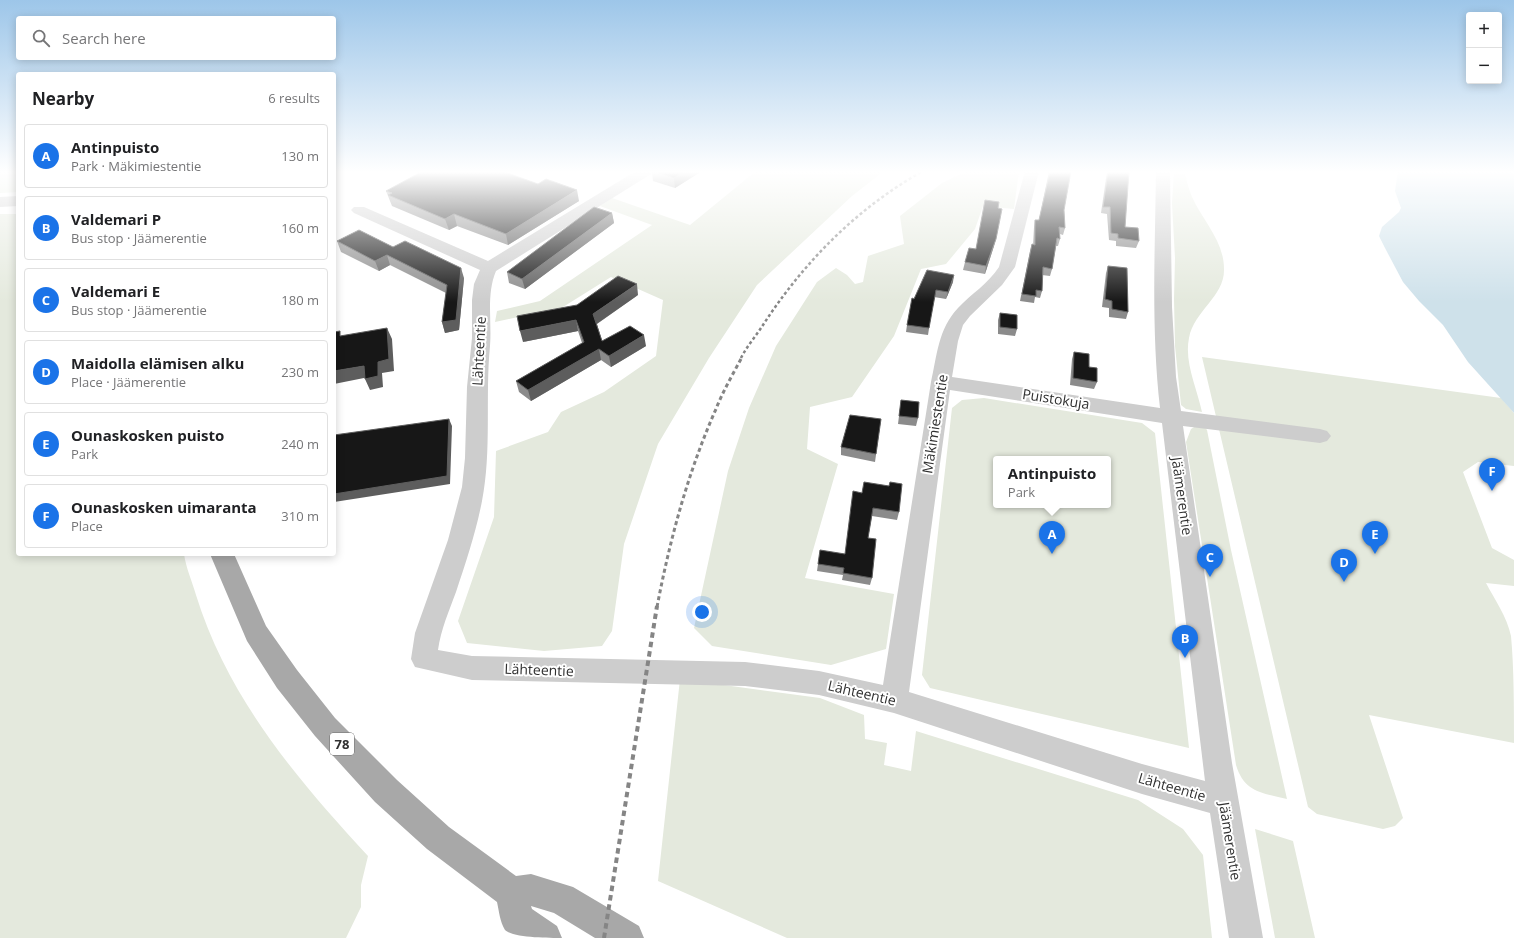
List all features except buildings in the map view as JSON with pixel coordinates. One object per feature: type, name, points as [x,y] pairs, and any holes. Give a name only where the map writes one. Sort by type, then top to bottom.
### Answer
[{"type":"main road","name":"78","points":[[223,556],[256,632],[287,679],[325,727],[386,791],[438,838],[512,893]]},
{"type":"main road","points":[[546,938],[517,918],[512,893],[531,890],[561,899],[626,938]]},
{"type":"street","points":[[370,215],[489,268],[575,215]]},
{"type":"street","name":"Mäkimiestentie","points":[[894,700],[941,382],[952,332],[958,319],[1002,277],[1020,215]]},
{"type":"street","name":"Jäämerentie","points":[[1163,215],[1164,344],[1166,377],[1223,801],[1246,938]]},
{"type":"street","name":"Lähteentie","points":[[489,268],[481,295],[481,334],[477,372],[473,486],[468,512],[454,561],[428,631],[424,659],[472,668],[770,676],[819,683],[894,700],[1142,779],[1223,801]]},
{"type":"street","name":"Puistokuja","points":[[941,382],[1171,417],[1320,436]]},
{"type":"shaded area","points":[[0,215],[16,215],[16,556],[184,556],[189,574],[210,633],[226,668],[246,702],[267,735],[290,766],[341,827],[368,856],[361,885],[361,907],[346,938],[0,938]]},
{"type":"shaded area","points":[[624,215],[660,215],[690,225],[702,215],[832,215],[757,285],[709,358],[658,444],[624,544],[612,631],[602,646],[544,651],[467,643],[458,621],[494,517],[496,451],[548,432],[561,412],[604,392],[656,356],[663,300],[611,277],[563,307],[495,322],[497,311],[540,301],[652,225]]},
{"type":"shaded area","points":[[902,215],[980,215],[975,229],[946,264],[921,269],[894,336],[852,397],[810,407],[807,449],[838,464],[805,578],[894,594],[886,649],[831,665],[712,646],[694,628],[728,471],[749,408],[776,346],[817,282],[836,268],[847,275],[855,284],[863,282],[868,256],[904,244],[900,216]]},
{"type":"shaded area","points":[[1173,215],[1202,215],[1221,249],[1224,269],[1220,287],[1192,328],[1189,338],[1188,356],[1202,412],[1186,409],[1181,405],[1175,346],[1175,258]]},
{"type":"shaded area","points":[[1396,215],[1514,215],[1514,413],[1468,362],[1443,325],[1419,301],[1403,282],[1379,236],[1382,227]]},
{"type":"shaded area","points":[[1202,357],[1501,398],[1514,413],[1514,466],[1478,462],[1463,472],[1492,548],[1514,560],[1514,586],[1486,583],[1504,615],[1511,636],[1514,743],[1369,715],[1403,818],[1395,826],[1383,829],[1317,814],[1308,807]]},
{"type":"shaded area","points":[[984,398],[1142,423],[1155,433],[1189,748],[930,688],[922,675],[952,408],[962,400]]},
{"type":"shaded area","points":[[1196,426],[1204,426],[1207,430],[1231,550],[1287,799],[1262,793],[1249,786],[1239,774],[1236,765],[1186,442],[1191,429]]},
{"type":"shaded area","points":[[680,679],[820,698],[864,715],[865,739],[887,743],[884,765],[911,771],[916,731],[1138,800],[1183,829],[1203,855],[1212,938],[787,938],[658,881]]},
{"type":"shaded area","points":[[1255,829],[1293,841],[1315,938],[1275,938]]},
{"type":"railway","points":[[741,358],[779,302],[814,258],[859,215]]},
{"type":"railway","points":[[657,607],[674,531],[688,481],[719,402],[742,357]]},
{"type":"railway","points":[[604,938],[657,606]]},
{"type":"place","name":"Ounaskosken uimaranta","points":[[1492,491]]},
{"type":"place","name":"Antinpuisto","points":[[1052,554]]},
{"type":"place","name":"Ounaskosken puisto","points":[[1375,554]]},
{"type":"place","name":"Valdemari E","points":[[1210,577]]},
{"type":"place","name":"Maidolla elämisen alku","points":[[1344,582]]},
{"type":"place","name":"Valdemari P","points":[[1185,658]]}]
